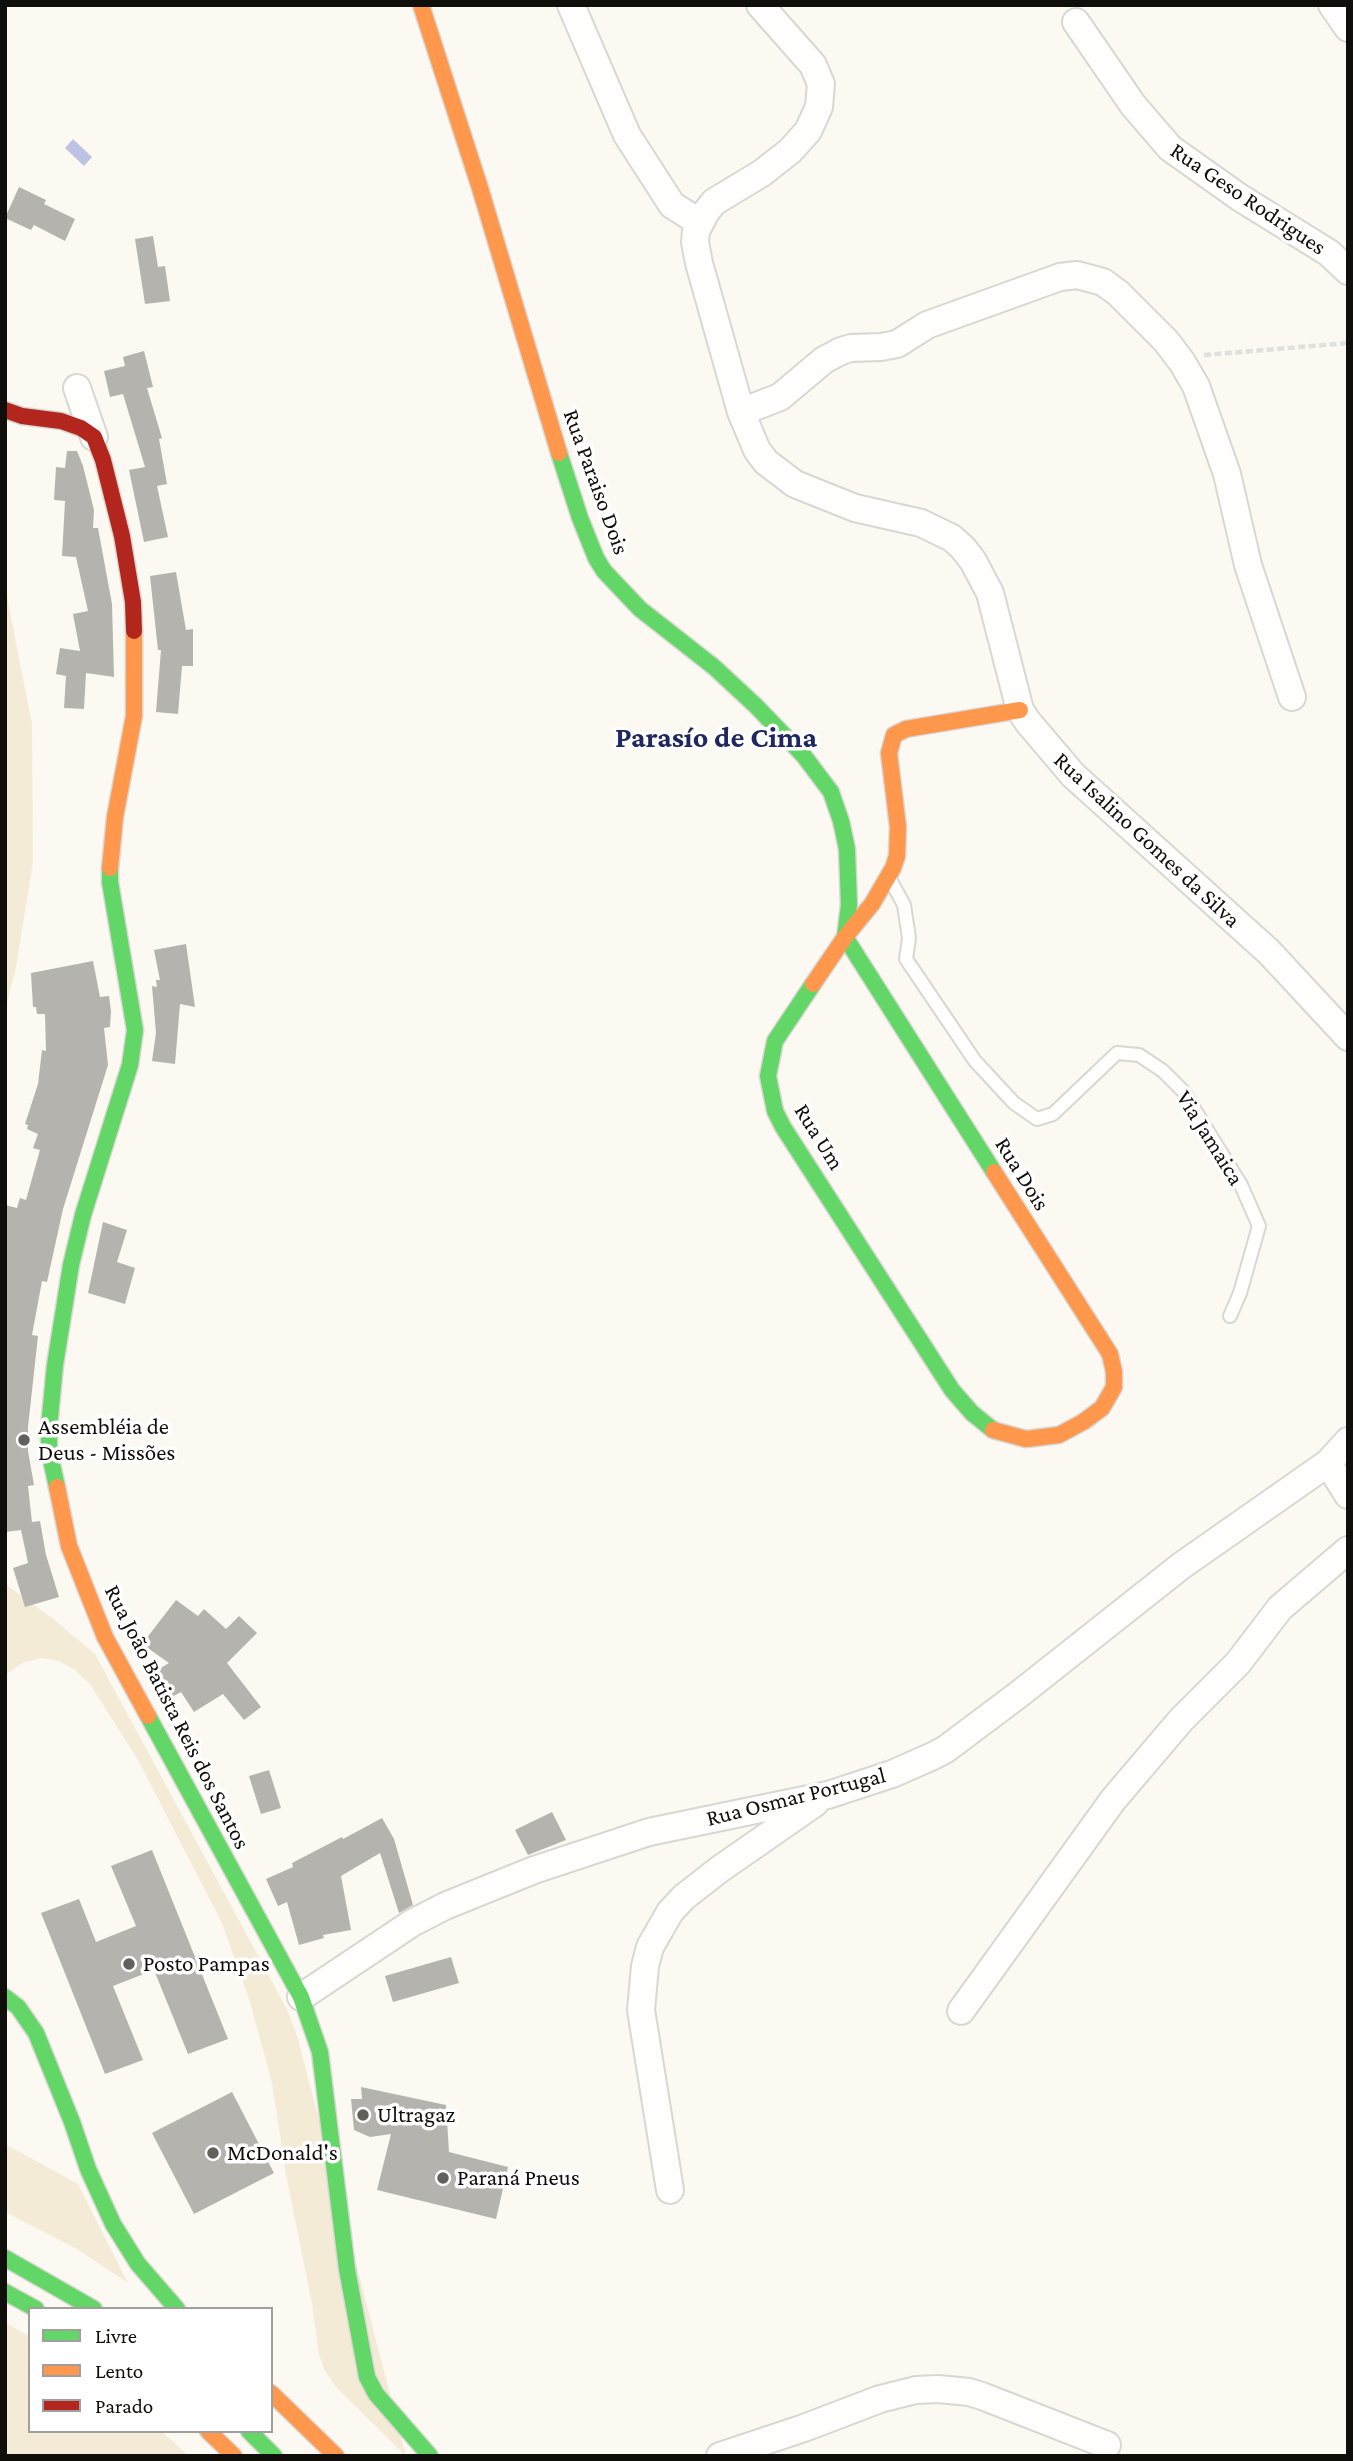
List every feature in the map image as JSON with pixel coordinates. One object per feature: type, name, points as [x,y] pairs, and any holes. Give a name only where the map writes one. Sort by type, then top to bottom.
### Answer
[{"type":"main road","name":"Rua Paraiso Dois","points":[[421,5],[480,188],[545,414],[588,540],[604,571],[640,609],[691,647],[734,685],[804,756],[831,792],[847,849],[849,905],[845,937]]},
{"type":"main road","points":[[6,412],[82,428],[94,437]]},
{"type":"main road","name":"Rua João Batista Reis dos Santos","points":[[94,437],[103,460],[122,536],[133,602],[134,716],[115,817],[110,882],[135,1030],[130,1065],[82,1215],[71,1265],[55,1365],[49,1451],[69,1546],[105,1637],[301,1997],[320,2052],[347,2269],[367,2377],[376,2394],[430,2456]]},
{"type":"main road","name":"Rua Um","points":[[1020,710],[906,729],[894,735],[889,753],[898,844],[897,856],[889,878],[845,937],[775,1041],[768,1076],[775,1111],[918,1340],[963,1404],[994,1431],[1016,1438],[1047,1438],[1071,1430]]},
{"type":"main road","name":"Rua Dois","points":[[845,937],[1110,1354],[1115,1380],[1112,1395],[1102,1408],[1071,1430]]},
{"type":"main road","points":[[5,1997],[18,2007],[36,2033],[68,2110],[88,2169],[113,2224],[138,2264],[175,2307]]},
{"type":"main road","points":[[5,2258],[91,2307]]},
{"type":"main road","points":[[5,2292],[32,2307]]},
{"type":"main road","points":[[273,2395],[336,2456]]},
{"type":"main road","points":[[210,2433],[234,2456]]},
{"type":"main road","points":[[251,2433],[274,2456]]},
{"type":"street","points":[[571,5],[627,135],[671,205],[699,222],[715,202],[762,173],[790,151],[808,131],[820,107],[821,84],[813,65],[760,5]]},
{"type":"street","points":[[1332,5],[1348,29]]},
{"type":"street","name":"Rua Geso Rodrigues","points":[[1076,22],[1133,105],[1170,148],[1239,197],[1329,253],[1348,271]]},
{"type":"street","name":"Rua Isalino Gomes da Silva","points":[[699,222],[696,252],[741,412],[757,450],[766,462],[780,474],[831,499],[921,523],[945,534],[963,548],[978,568],[990,593],[1020,710],[1073,775],[1269,952],[1348,1037]]},
{"type":"street","points":[[741,412],[780,397],[824,360],[841,351],[897,344],[927,326],[1069,275],[1085,276],[1111,287],[1154,328],[1178,356],[1196,386],[1215,436],[1230,485],[1248,565],[1292,697]]},
{"type":"street","points":[[77,388],[94,437]]},
{"type":"street","name":"Rua Osmar Portugal","points":[[301,1997],[412,1923],[445,1906],[534,1870],[649,1832],[828,1795],[903,1770],[946,1749],[1181,1566],[1328,1463],[1348,1441]]},
{"type":"street","points":[[1328,1463],[1348,1495]]},
{"type":"street","points":[[961,2011],[1113,1800],[1181,1720],[1238,1663],[1280,1608],[1348,1550]]},
{"type":"street","points":[[670,2190],[641,2010],[645,1965],[650,1947],[670,1912],[699,1884],[828,1795]]},
{"type":"street","points":[[720,2456],[880,2399],[916,2390],[938,2389],[982,2396],[1107,2445]]},
{"type":"lane","name":"Via Jamaica","points":[[889,878],[904,905],[909,938],[906,959],[975,1061],[1014,1103],[1037,1119],[1053,1114],[1117,1054],[1139,1055],[1163,1071],[1183,1091],[1241,1185],[1259,1226],[1240,1293],[1230,1316]]},
{"type":"path","points":[[1178,356],[1348,343]]},
{"type":"shaded area","points":[[5,587],[32,724],[33,863],[16,967],[5,1011]]},
{"type":"shaded area","points":[[5,1584],[95,1654],[288,2011],[298,2039],[406,2456],[335,2386],[319,2355],[272,2083],[250,2002],[222,1923],[138,1760],[90,1684],[75,1670],[59,1661],[43,1658],[24,1662],[5,1675]]},
{"type":"shaded area","points":[[5,2144],[78,2184],[128,2283],[77,2249],[5,2212]]},
{"type":"shaded area","points":[[5,2322],[28,2336],[28,2433],[163,2433],[189,2456],[5,2456]]},
{"type":"water","points":[[73,139],[92,157],[84,166],[65,148]]},
{"type":"building","points":[[19,187],[46,200],[44,204],[75,219],[65,241],[34,225],[31,230],[5,218]]},
{"type":"building","points":[[153,236],[158,267],[165,266],[170,301],[145,304],[135,239]]},
{"type":"building","points":[[144,351],[153,387],[147,388],[162,438],[159,439],[167,484],[157,486],[168,537],[144,542],[129,470],[145,467],[123,394],[110,397],[104,371],[125,366],[123,357]]},
{"type":"building","points":[[67,451],[77,451],[83,466],[94,510],[93,528],[98,528],[112,604],[114,677],[86,673],[84,709],[64,708],[66,676],[56,674],[60,648],[80,651],[73,614],[88,611],[76,557],[62,556],[65,501],[54,500],[56,467],[65,468]]},
{"type":"building","points":[[176,572],[186,630],[193,629],[193,666],[182,666],[178,714],[156,712],[161,650],[158,650],[150,576]]},
{"type":"building","points":[[186,944],[195,1007],[180,1004],[175,1064],[152,1061],[156,1033],[152,986],[157,987],[156,980],[160,980],[154,950]]},
{"type":"building","points":[[93,961],[100,997],[109,996],[110,1027],[104,1028],[108,1065],[63,1209],[47,1282],[42,1281],[32,1335],[38,1336],[28,1427],[28,1451],[34,1485],[28,1486],[32,1522],[40,1521],[46,1555],[59,1597],[25,1607],[13,1568],[28,1563],[21,1530],[5,1532],[5,1205],[17,1208],[20,1198],[26,1200],[40,1150],[33,1148],[38,1134],[27,1129],[28,1125],[25,1124],[38,1084],[42,1050],[46,1051],[45,1014],[37,1014],[36,1007],[33,1007],[31,973]]},
{"type":"building","points":[[103,1222],[127,1230],[117,1262],[135,1268],[125,1304],[88,1293]]},
{"type":"building","points":[[176,1600],[198,1616],[204,1609],[226,1629],[239,1616],[257,1633],[227,1663],[261,1707],[244,1720],[223,1694],[194,1712],[181,1692],[164,1701],[149,1675],[169,1663],[142,1644]]},
{"type":"building","points":[[269,1770],[281,1808],[261,1814],[249,1776]]},
{"type":"building","points":[[552,1812],[566,1840],[528,1855],[515,1830]]},
{"type":"building","points":[[382,1818],[394,1839],[413,1905],[399,1913],[380,1853],[341,1876],[351,1930],[323,1935],[324,1938],[299,1945],[287,1902],[278,1906],[266,1879]]},
{"type":"building","points":[[152,1850],[228,2039],[188,2054],[154,1970],[113,1986],[143,2060],[105,2074],[41,1913],[79,1899],[96,1942],[136,1926],[111,1866]]},
{"type":"building","points":[[451,1957],[459,1983],[393,2002],[385,1976]]},
{"type":"building","name":"Paraná Pneus","points":[[361,2087],[446,2105],[449,2152],[508,2167],[496,2219],[377,2190],[391,2134],[370,2137],[354,2130],[351,2099],[362,2099]]},
{"type":"building","name":"McDonald's","points":[[232,2092],[274,2173],[194,2214],[152,2133]]},
{"type":"traffic: fast","points":[[559,453],[580,518],[604,571],[640,609],[714,667],[756,706],[804,756],[831,792],[847,849],[849,905],[845,937],[994,1172]]},
{"type":"traffic: fast","points":[[57,1487],[49,1451],[49,1427],[55,1365],[71,1265],[83,1215],[130,1065],[135,1030],[110,882],[110,868]]},
{"type":"traffic: fast","points":[[813,984],[775,1041],[768,1076],[775,1111],[952,1390],[972,1413],[993,1430]]},
{"type":"traffic: fast","points":[[148,1716],[301,1997],[320,2052],[347,2269],[367,2377],[376,2394],[430,2456]]},
{"type":"traffic: fast","points":[[5,1997],[18,2007],[36,2033],[88,2169],[113,2224],[138,2264],[175,2307]]},
{"type":"traffic: fast","points":[[5,2258],[91,2307]]},
{"type":"traffic: fast","points":[[5,2292],[32,2307]]},
{"type":"traffic: fast","points":[[251,2433],[274,2456]]},
{"type":"traffic: slow","points":[[421,5],[480,188],[559,453]]},
{"type":"traffic: slow","points":[[110,868],[115,817],[134,716],[134,631]]},
{"type":"traffic: slow","points":[[813,984],[845,937],[872,904],[897,856],[898,827],[889,753],[894,735],[906,729],[1020,710]]},
{"type":"traffic: slow","points":[[993,1430],[1026,1439],[1059,1435],[1102,1408],[1114,1387],[1110,1354],[994,1172]]},
{"type":"traffic: slow","points":[[57,1487],[69,1546],[105,1637],[148,1716]]},
{"type":"traffic: slow","points":[[273,2395],[336,2456]]},
{"type":"traffic: slow","points":[[210,2433],[234,2456]]},
{"type":"traffic: jam","points":[[5,410],[22,416],[61,421],[81,428],[94,437],[103,460],[122,536],[133,602],[134,631]]},
{"type":"place","name":"Assembléia de Deus - Missões","points":[[24,1440]]},
{"type":"place","name":"Posto Pampas","points":[[129,1964]]},
{"type":"place","name":"Ultragaz","points":[[363,2115]]},
{"type":"place","name":"McDonald's","points":[[213,2153]]},
{"type":"place","name":"Paraná Pneus","points":[[443,2178]]},
{"type":"district","name":"Parasío de Cima","points":[[716,738]]}]
